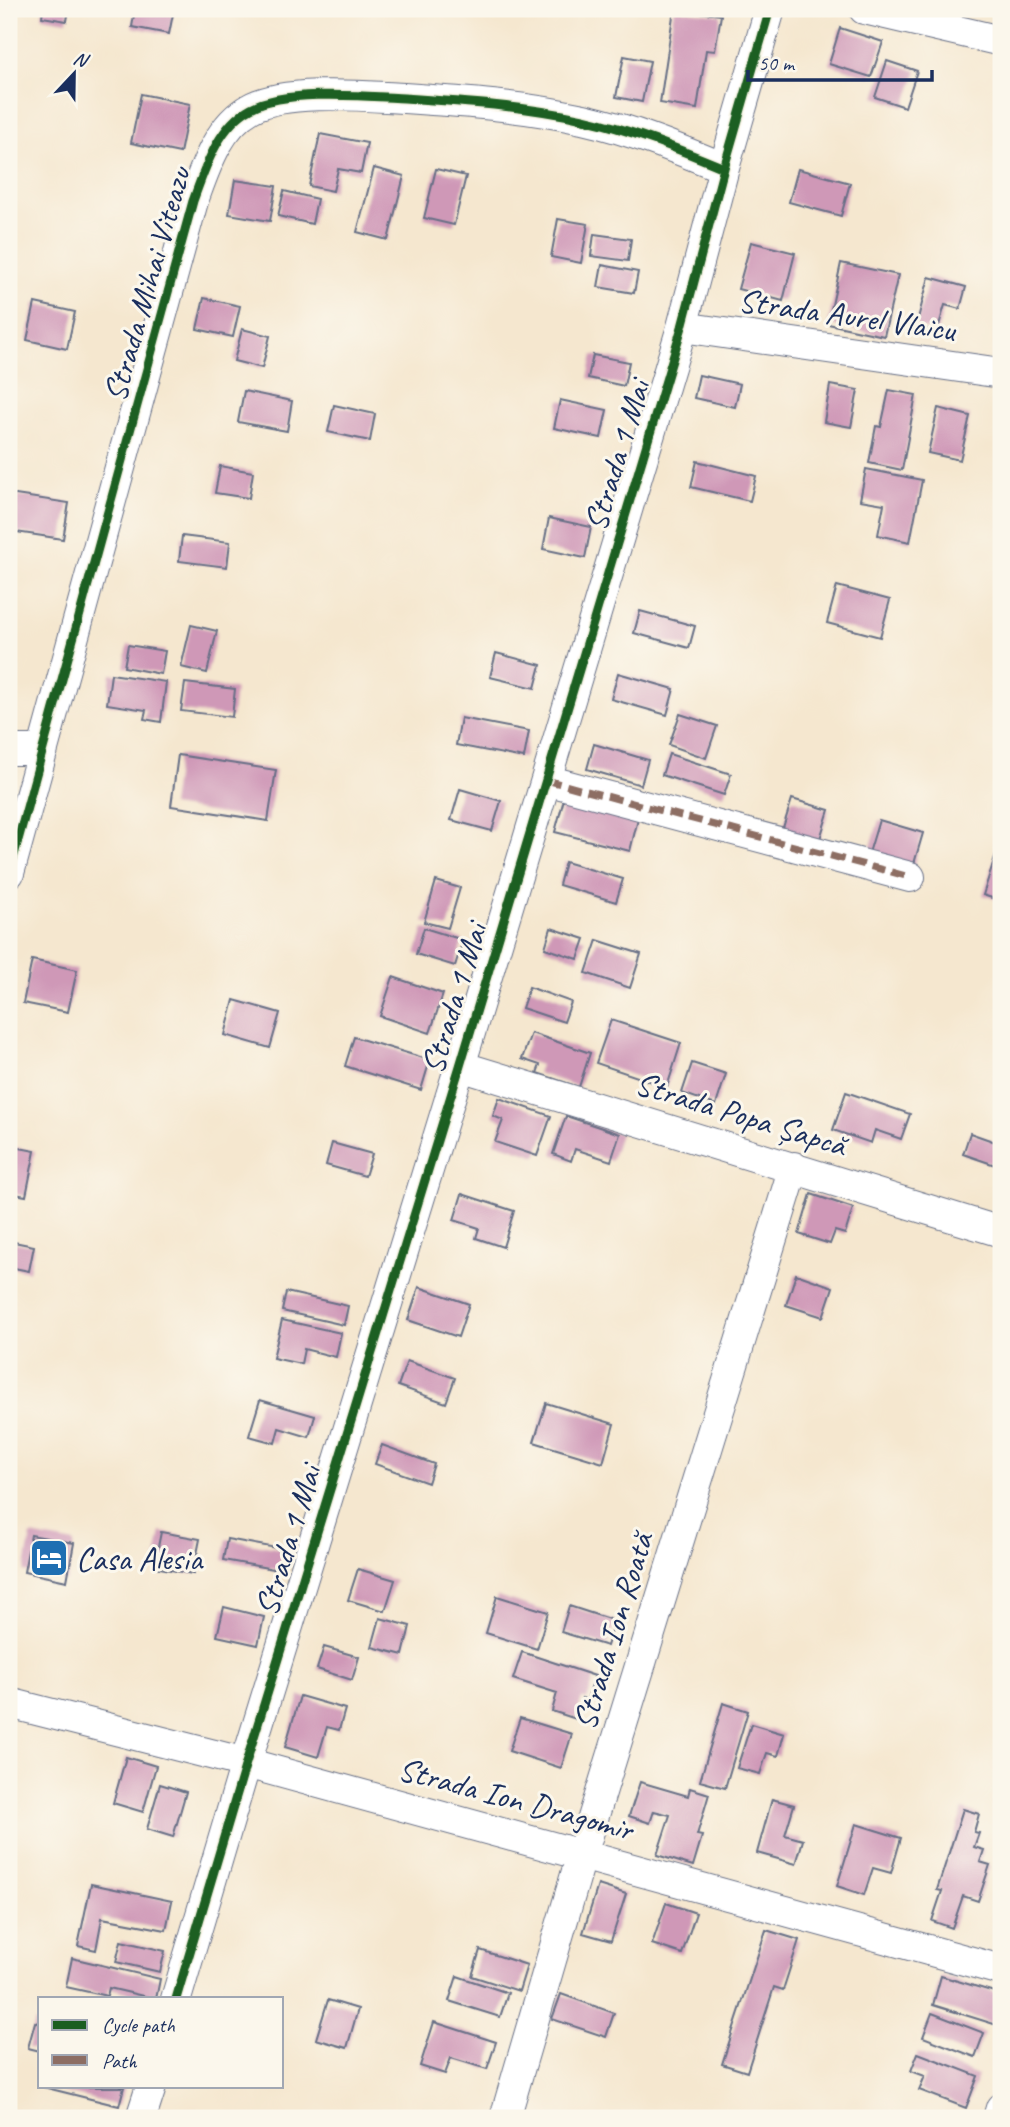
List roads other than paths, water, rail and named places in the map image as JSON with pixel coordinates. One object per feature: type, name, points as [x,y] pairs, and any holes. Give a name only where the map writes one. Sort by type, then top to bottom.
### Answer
[{"type":"street","name":"Strada 1 Mai","points":[[177,1997],[682,327],[723,168],[770,9]]},
{"type":"street","points":[[864,9],[1001,41]]},
{"type":"street","name":"Strada Mihai Viteazu","points":[[9,873],[193,201],[213,151],[227,129],[251,108],[288,98],[351,95],[493,104],[595,122],[655,139],[723,168]]},
{"type":"street","name":"Strada Aurel Vlaicu","points":[[682,327],[1001,373]]},
{"type":"street","points":[[9,750],[43,750]]},
{"type":"street","points":[[546,780],[909,877]]},
{"type":"street","name":"Strada Popa Șapcă","points":[[460,1066],[1001,1231]]},
{"type":"street","name":"Strada Ion Roată","points":[[505,2118],[582,1854],[794,1167]]},
{"type":"street","name":"Strada Ion Dragomir","points":[[9,1703],[246,1762],[1001,1970]]},
{"type":"street","points":[[142,2118],[151,2088]]},
{"type":"street","points":[[998,2118],[1001,2108]]},
{"type":"place","name":"Casa Alesia","points":[[49,1558]]}]
